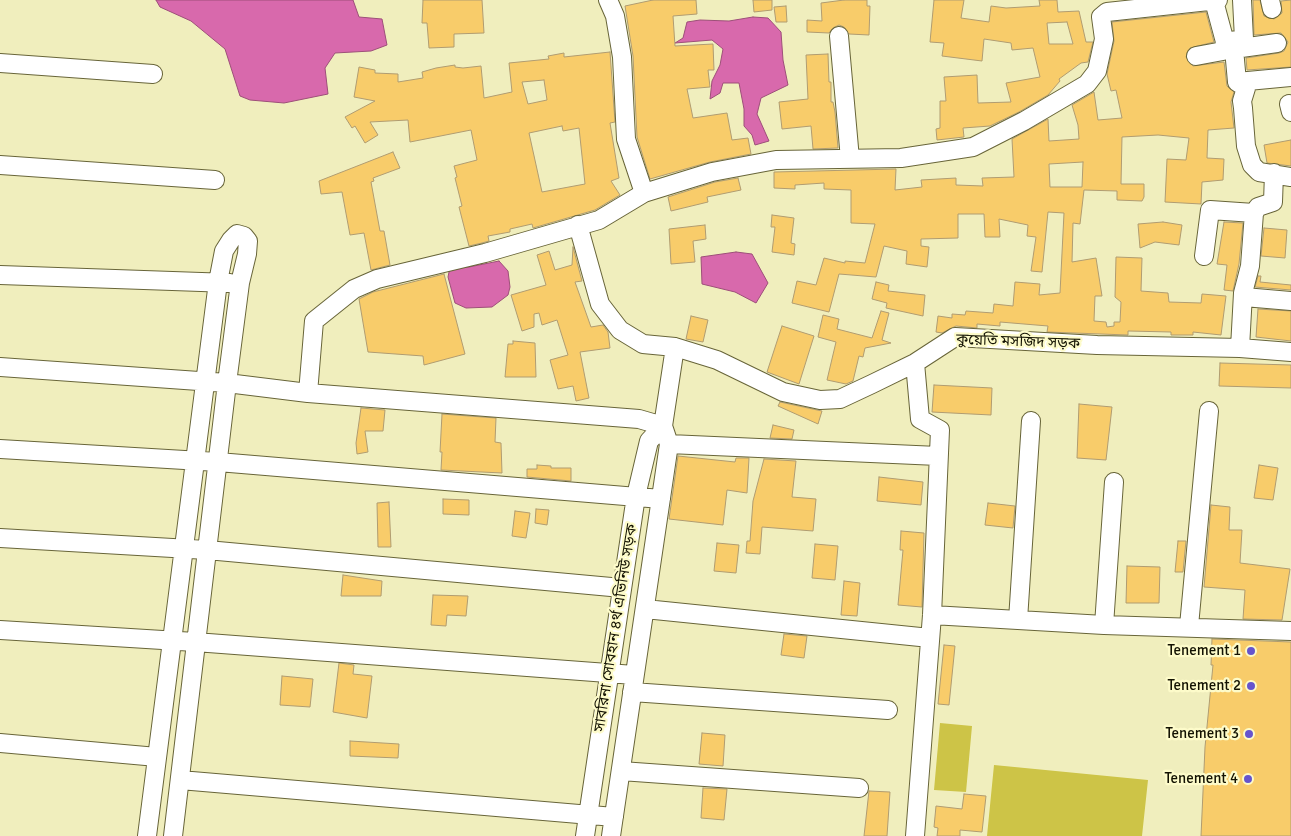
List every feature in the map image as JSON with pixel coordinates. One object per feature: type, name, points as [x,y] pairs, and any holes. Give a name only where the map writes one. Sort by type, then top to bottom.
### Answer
[{"type":"street","points":[[608,0],[614,16],[622,57],[626,139],[644,192]]},
{"type":"street","points":[[1196,56],[1227,47],[1246,37],[1242,0]]},
{"type":"street","points":[[308,392],[314,321],[354,289],[377,279],[485,253],[599,220],[644,192],[712,172],[757,162],[901,158],[973,147],[1007,131],[1087,84],[1097,71],[1104,40],[1101,17],[1107,12],[1216,1],[1237,82],[1246,88],[1242,101],[1248,157],[1252,165],[1259,172],[1291,177]]},
{"type":"street","points":[[839,36],[850,159]]},
{"type":"street","points":[[1227,47],[1278,43]]},
{"type":"street","points":[[0,62],[153,74]]},
{"type":"street","points":[[1237,82],[1291,77]]},
{"type":"street","points":[[0,165],[215,180]]},
{"type":"street","points":[[1240,348],[1244,298],[1250,266],[1254,212],[1258,207],[1274,200],[1274,173]]},
{"type":"street","points":[[1204,256],[1210,210],[1254,212]]},
{"type":"street","name":"কুয়েতি মসজিদ সড়ক","points":[[578,225],[600,304],[620,330],[643,344],[675,347],[717,360],[783,392],[820,400],[840,398],[914,362],[955,337],[1097,345],[1240,348],[1291,352]]},
{"type":"street","points":[[147,836],[218,282],[224,251],[237,234],[244,236],[248,241],[247,254],[240,283],[227,383],[173,836]]},
{"type":"street","points":[[0,275],[240,283]]},
{"type":"street","points":[[1244,298],[1291,301]]},
{"type":"street","name":"সাবরিনা সোবহান ৪র্থ এভিনিউ সড়ক","points":[[611,836],[669,444],[663,426],[675,347]]},
{"type":"street","points":[[914,362],[920,419],[940,430],[932,615],[915,836]]},
{"type":"street","points":[[0,367],[227,383],[308,392],[639,420],[663,426]]},
{"type":"street","points":[[1189,626],[1209,411]]},
{"type":"street","points":[[1018,620],[1031,421]]},
{"type":"street","name":"সাবরিনা সোবহান ৪র্থ এভিনিউ সড়ক","points":[[585,836],[636,496],[649,442],[663,426]]},
{"type":"street","points":[[669,444],[938,456]]},
{"type":"street","points":[[0,449],[218,462],[661,499]]},
{"type":"street","points":[[1104,625],[1114,482]]},
{"type":"street","points":[[0,538],[207,550],[622,588]]},
{"type":"street","points":[[645,609],[930,638]]},
{"type":"street","points":[[932,615],[1104,625],[1189,626],[1291,631]]},
{"type":"street","points":[[0,630],[172,640],[609,672],[633,683],[888,710]]},
{"type":"street","points":[[0,743],[157,757]]},
{"type":"street","points":[[621,771],[859,788]]},
{"type":"street","points":[[180,780],[614,817]]},
{"type":"shaded area","points":[[156,0],[353,0],[359,17],[382,19],[387,45],[371,51],[335,53],[325,68],[328,94],[284,103],[250,100],[240,96],[225,49],[191,21],[160,7]]},
{"type":"shaded area","points":[[753,17],[768,18],[781,32],[783,60],[788,85],[761,98],[757,114],[769,141],[755,145],[752,135],[744,126],[744,109],[739,83],[723,83],[720,93],[710,99],[712,81],[720,65],[723,49],[712,40],[675,43],[683,38],[687,22],[700,20],[729,21]]},
{"type":"shaded area","points":[[736,252],[752,254],[768,283],[756,303],[735,292],[702,284],[701,257]]},
{"type":"shaded area","points":[[499,261],[508,271],[510,287],[508,295],[492,307],[466,308],[455,303],[448,277],[450,267],[469,267]]},
{"type":"shaded area","points":[[940,723],[972,726],[966,792],[934,790]]},
{"type":"shaded area","points":[[994,765],[1148,780],[1142,836],[987,836]]},
{"type":"building","points":[[423,0],[482,0],[484,33],[454,34],[454,47],[429,48],[427,23],[422,23]]},
{"type":"building","points":[[653,0],[696,0],[697,14],[673,16],[675,46],[713,44],[714,70],[708,70],[710,87],[687,89],[693,118],[727,113],[732,140],[748,138],[751,154],[710,162],[650,179],[637,137],[633,56],[625,6]]},
{"type":"building","points":[[753,0],[772,0],[772,10],[754,12]]},
{"type":"building","points":[[867,0],[867,6],[870,6],[869,35],[849,34],[844,27],[839,25],[829,33],[807,32],[807,20],[822,21],[821,3]]},
{"type":"building","points":[[934,0],[964,0],[961,18],[989,22],[991,6],[1006,8],[1040,6],[1039,0],[1057,0],[1058,12],[1079,11],[1086,42],[1093,42],[1088,62],[1081,63],[1059,79],[1060,81],[1048,95],[990,126],[963,128],[964,137],[937,140],[936,129],[940,128],[940,101],[946,101],[944,77],[977,75],[978,103],[1011,102],[1006,83],[1040,77],[1033,48],[1012,50],[1011,43],[984,39],[982,61],[942,56],[944,43],[930,42]],"holes":[[[1067,22],[1073,44],[1049,44],[1047,23]]]},
{"type":"building","points":[[1253,0],[1260,0],[1264,16],[1274,19],[1282,13],[1281,1],[1291,0],[1291,67],[1247,70],[1246,58],[1279,53],[1284,51],[1288,42],[1281,33],[1254,35]]},
{"type":"building","points":[[786,6],[787,22],[776,22],[774,7]]},
{"type":"building","points":[[1206,12],[1214,42],[1190,48],[1186,57],[1193,66],[1224,62],[1227,86],[1234,92],[1231,102],[1234,128],[1208,130],[1207,158],[1224,159],[1223,180],[1202,182],[1201,204],[1165,202],[1167,159],[1186,160],[1189,138],[1158,135],[1122,137],[1121,184],[1144,184],[1144,197],[1142,201],[1117,200],[1117,191],[1084,190],[1080,224],[1073,223],[1072,262],[1096,258],[1102,296],[1095,296],[1094,321],[1106,322],[1107,327],[1114,326],[1114,322],[1120,322],[1121,302],[1115,297],[1116,257],[1142,258],[1141,291],[1168,293],[1169,302],[1201,303],[1202,294],[1226,296],[1221,335],[1193,332],[1193,335],[1171,335],[1171,332],[1128,331],[1128,335],[1047,332],[1048,326],[1000,322],[1000,326],[977,324],[977,328],[956,326],[942,333],[936,332],[938,316],[952,318],[952,314],[965,315],[966,311],[993,313],[994,304],[1013,306],[1015,282],[1040,284],[1039,295],[1060,293],[1064,213],[1048,212],[1042,272],[1031,271],[1036,237],[1027,236],[1028,225],[999,219],[1000,237],[985,237],[984,214],[958,214],[958,238],[921,239],[921,246],[929,247],[927,267],[906,264],[907,251],[884,246],[876,277],[839,274],[829,312],[792,303],[797,281],[816,285],[824,258],[845,263],[845,261],[865,263],[875,224],[851,223],[851,190],[824,189],[824,183],[795,185],[795,189],[774,188],[774,172],[896,169],[895,190],[922,187],[921,180],[956,178],[956,185],[983,186],[982,178],[1014,177],[1012,139],[1048,119],[1049,141],[1079,139],[1078,125],[1072,105],[1094,92],[1098,120],[1122,118],[1116,90],[1111,91],[1107,74],[1114,41],[1112,22]],"holes":[[[1083,162],[1082,187],[1050,187],[1049,164]]]},
{"type":"building","points":[[610,52],[615,122],[610,123],[619,178],[611,181],[620,195],[595,210],[533,228],[532,224],[510,229],[510,232],[488,236],[489,241],[482,243],[469,246],[459,207],[462,206],[455,178],[457,177],[454,166],[477,160],[471,130],[410,142],[408,120],[370,122],[378,135],[365,143],[355,126],[352,128],[345,117],[375,101],[354,97],[359,67],[375,70],[375,73],[398,74],[398,82],[423,78],[422,72],[436,68],[455,65],[455,67],[463,68],[481,66],[484,98],[512,92],[509,63],[549,59],[548,56],[564,53],[564,57]],"holes":[[[544,80],[547,100],[528,104],[522,82]],[[562,126],[563,131],[579,128],[585,184],[542,192],[529,133]]]},
{"type":"building","points":[[828,54],[831,102],[833,102],[835,112],[838,148],[813,149],[811,126],[782,129],[779,102],[808,99],[806,55]]},
{"type":"building","points":[[1291,140],[1291,166],[1267,163],[1264,145]]},
{"type":"building","points":[[393,152],[400,168],[373,178],[374,181],[371,182],[380,231],[384,231],[390,265],[371,270],[364,233],[350,235],[342,192],[321,194],[319,181]]},
{"type":"building","points":[[738,178],[741,190],[707,197],[708,202],[671,211],[668,197],[715,182]]},
{"type":"building","points":[[772,215],[794,218],[791,243],[795,244],[794,255],[772,252],[775,227],[771,227]]},
{"type":"building","points":[[1163,222],[1182,225],[1179,245],[1155,242],[1140,248],[1138,224]]},
{"type":"building","points":[[1224,222],[1243,223],[1239,264],[1233,291],[1224,290],[1227,265],[1217,264]]},
{"type":"building","points":[[705,225],[706,239],[693,241],[695,262],[671,264],[669,229]]},
{"type":"building","points":[[1264,228],[1287,230],[1285,258],[1261,256]]},
{"type":"building","points":[[573,247],[582,281],[575,282],[591,327],[603,325],[608,332],[610,348],[580,352],[589,398],[576,401],[573,386],[558,389],[550,360],[568,355],[557,320],[542,325],[539,313],[534,314],[534,327],[522,331],[511,295],[546,285],[537,255],[549,251],[555,270],[572,265]]},
{"type":"building","points":[[444,274],[465,354],[424,365],[423,356],[368,352],[359,299],[373,292]]},
{"type":"building","points":[[1258,276],[1261,276],[1260,282],[1291,285],[1291,290],[1255,287]]},
{"type":"building","points":[[876,282],[889,285],[888,291],[925,295],[923,316],[886,308],[887,303],[872,299]]},
{"type":"building","points":[[1258,309],[1291,311],[1291,341],[1256,337]]},
{"type":"building","points":[[881,311],[889,313],[882,340],[891,343],[865,348],[863,357],[859,356],[853,381],[846,384],[827,380],[836,342],[818,337],[823,315],[839,319],[837,329],[872,338]]},
{"type":"building","points":[[691,316],[708,320],[703,342],[686,339]]},
{"type":"building","points":[[782,326],[814,336],[799,384],[767,372]]},
{"type":"building","points":[[513,341],[535,343],[536,377],[505,377],[508,344],[513,344]]},
{"type":"building","points":[[1220,363],[1291,365],[1291,388],[1219,386]]},
{"type":"building","points":[[934,385],[992,388],[991,415],[932,412]]},
{"type":"building","points":[[780,402],[822,411],[818,424],[778,406]]},
{"type":"building","points":[[1079,404],[1112,407],[1106,460],[1077,458]]},
{"type":"building","points":[[361,408],[385,410],[383,431],[365,431],[368,452],[357,454],[356,443]]},
{"type":"building","points":[[442,414],[496,418],[495,442],[501,443],[502,473],[441,470]]},
{"type":"building","points":[[773,425],[794,430],[792,439],[770,438]]},
{"type":"building","points":[[678,456],[735,462],[736,458],[749,458],[747,493],[727,490],[723,525],[669,519]]},
{"type":"building","points":[[764,459],[796,461],[792,497],[816,499],[813,531],[762,527],[760,554],[746,553],[747,541],[750,541],[753,501]]},
{"type":"building","points":[[537,465],[551,466],[551,468],[571,468],[571,481],[527,477],[527,469],[537,469]]},
{"type":"building","points":[[1259,465],[1278,468],[1273,500],[1254,498]]},
{"type":"building","points":[[879,477],[923,482],[921,505],[877,501]]},
{"type":"building","points":[[443,499],[469,500],[469,515],[443,514]]},
{"type":"building","points":[[389,502],[391,547],[378,547],[377,503]]},
{"type":"building","points":[[988,503],[1015,506],[1013,528],[985,525]]},
{"type":"building","points":[[1211,505],[1230,507],[1229,530],[1242,530],[1240,563],[1290,569],[1282,620],[1243,619],[1245,590],[1204,587]]},
{"type":"building","points":[[536,509],[549,510],[547,525],[535,523]]},
{"type":"building","points":[[515,511],[530,513],[526,538],[512,536]]},
{"type":"building","points":[[901,531],[924,533],[922,607],[898,605],[903,550],[900,550]]},
{"type":"building","points":[[1178,541],[1186,541],[1183,572],[1175,572]]},
{"type":"building","points":[[717,543],[739,545],[736,573],[714,571]]},
{"type":"building","points":[[815,544],[838,546],[835,580],[812,578]]},
{"type":"building","points":[[1127,566],[1160,567],[1159,603],[1126,603]]},
{"type":"building","points":[[343,575],[382,581],[381,596],[341,596]]},
{"type":"building","points":[[844,581],[860,583],[857,616],[841,615]]},
{"type":"building","points":[[433,595],[468,596],[466,616],[447,615],[446,626],[431,625]]},
{"type":"building","points":[[784,634],[807,636],[804,658],[781,655]]},
{"type":"building","points":[[1212,639],[1291,642],[1291,836],[1201,836],[1205,747],[1213,665],[1211,665]]},
{"type":"building","points":[[944,645],[955,646],[949,705],[938,704]]},
{"type":"building","points":[[339,663],[354,665],[353,674],[372,676],[367,718],[333,712]]},
{"type":"building","points":[[282,676],[313,679],[310,707],[280,705]]},
{"type":"building","points":[[702,733],[725,735],[723,766],[699,764]]},
{"type":"building","points":[[350,741],[399,744],[398,758],[350,756]]},
{"type":"building","points":[[703,788],[727,789],[724,820],[701,818]]},
{"type":"building","points":[[869,791],[890,792],[887,836],[864,836]]},
{"type":"building","points":[[964,794],[986,796],[982,832],[960,830],[960,836],[937,836],[938,828],[934,827],[936,806],[962,809]]},
{"type":"place","name":"Tenement 1","points":[[1251,651]]},
{"type":"place","name":"Tenement 2","points":[[1251,686]]},
{"type":"place","name":"Tenement 3","points":[[1249,734]]},
{"type":"place","name":"Tenement 4","points":[[1248,779]]}]
